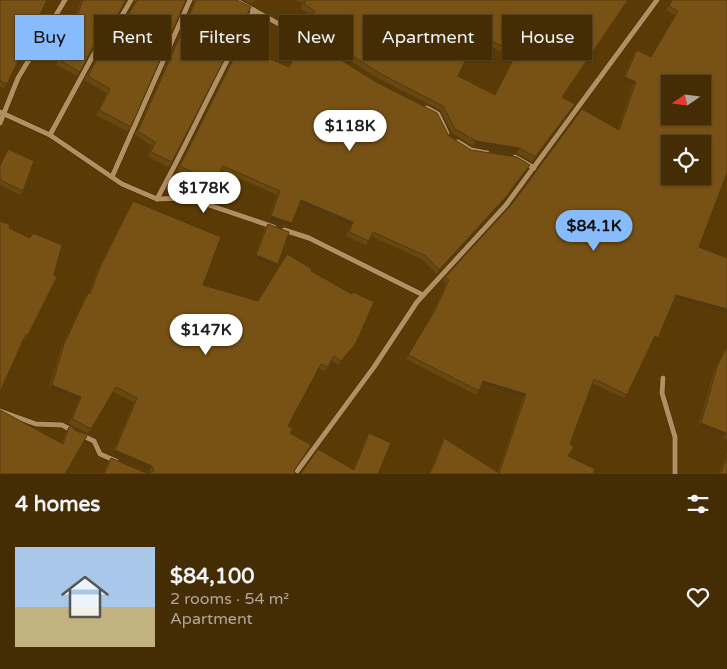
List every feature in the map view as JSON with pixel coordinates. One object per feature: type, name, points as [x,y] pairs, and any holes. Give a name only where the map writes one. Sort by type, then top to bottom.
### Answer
[{"type":"street","points":[[0,123],[2,113],[18,78],[65,0]]},
{"type":"street","points":[[50,135],[96,50],[110,36],[131,0]]},
{"type":"street","points":[[112,177],[190,0]]},
{"type":"street","points":[[236,0],[279,24]]},
{"type":"street","points":[[295,474],[374,367],[423,295],[506,205],[657,0]]},
{"type":"street","points":[[157,199],[180,156],[226,59],[254,10]]},
{"type":"street","points":[[423,106],[438,114],[449,136],[471,150],[491,153]]},
{"type":"street","points":[[2,113],[50,135],[122,184],[157,199],[188,198],[309,238],[423,295]]},
{"type":"street","points":[[508,156],[526,162],[534,168]]},
{"type":"street","points":[[663,378],[662,393],[675,437],[675,474]]},
{"type":"street","points":[[0,411],[36,424],[62,425],[94,441],[100,454],[124,464]]},
{"type":"building","points":[[0,0],[47,0],[40,15],[15,15],[15,60],[18,60],[7,84],[0,81]]},
{"type":"building","points":[[83,0],[126,0],[118,15],[94,15],[94,45],[80,72],[59,60],[84,60],[84,15],[77,15]]},
{"type":"building","points":[[137,0],[186,0],[171,35],[171,15],[128,15]]},
{"type":"building","points":[[196,0],[237,0],[251,7],[247,15],[189,15]]},
{"type":"building","points":[[306,0],[628,0],[592,53],[592,15],[502,15],[502,46],[492,41],[492,15],[363,15],[363,60],[465,60],[458,76],[495,95],[513,60],[587,60],[562,97],[575,104],[535,157],[520,148],[476,141],[455,129],[443,106],[381,74],[353,56],[353,15],[313,15],[315,11],[304,4]]},
{"type":"building","points":[[672,0],[727,0],[727,173],[699,247],[727,258],[727,309],[676,295],[658,338],[655,336],[627,395],[594,379],[570,444],[574,447],[568,456],[595,469],[593,474],[429,474],[444,438],[499,473],[526,394],[483,381],[479,391],[408,355],[434,312],[449,280],[445,277],[512,204],[582,109],[619,130],[636,82],[625,77],[637,50],[651,57],[678,11],[669,6]]},
{"type":"building","points":[[181,34],[181,60],[224,60],[172,162],[151,152],[155,142],[138,131]]},
{"type":"building","points":[[269,58],[289,67],[293,60],[341,60],[376,82],[437,113],[449,136],[471,150],[517,157],[530,165],[505,198],[439,270],[426,256],[373,232],[369,241],[349,232],[353,222],[301,200],[292,223],[271,216],[280,191],[223,166],[216,183],[180,166],[233,60],[269,60]]},
{"type":"building","points":[[97,60],[160,60],[131,127],[99,110],[110,89],[88,76]]},
{"type":"building","points":[[8,149],[34,161],[23,191],[0,180],[0,166]]},
{"type":"building","points":[[133,201],[221,237],[203,285],[258,301],[287,254],[312,269],[311,271],[352,294],[353,292],[374,302],[356,343],[341,361],[334,356],[328,367],[321,364],[288,426],[293,428],[290,433],[311,445],[294,471],[297,474],[148,474],[154,471],[152,466],[115,450],[137,398],[116,387],[91,429],[72,419],[81,397],[52,385],[64,344],[88,293],[90,294],[100,267]]},
{"type":"building","points":[[0,221],[10,225],[9,228],[30,238],[33,233],[62,245],[54,275],[57,277],[28,335],[26,334],[0,392]]},
{"type":"building","points":[[268,224],[289,232],[278,264],[256,255]]},
{"type":"building","points":[[727,346],[727,440],[724,438],[726,433],[701,423],[717,367]]},
{"type":"building","points":[[0,410],[63,444],[69,427],[87,436],[65,474],[0,474]]},
{"type":"building","points":[[369,433],[391,443],[378,474],[297,474],[301,473],[318,449],[354,470]]},
{"type":"building","points":[[727,456],[727,474],[721,474]]},
{"type":"building","points":[[111,458],[148,474],[104,474]]}]
